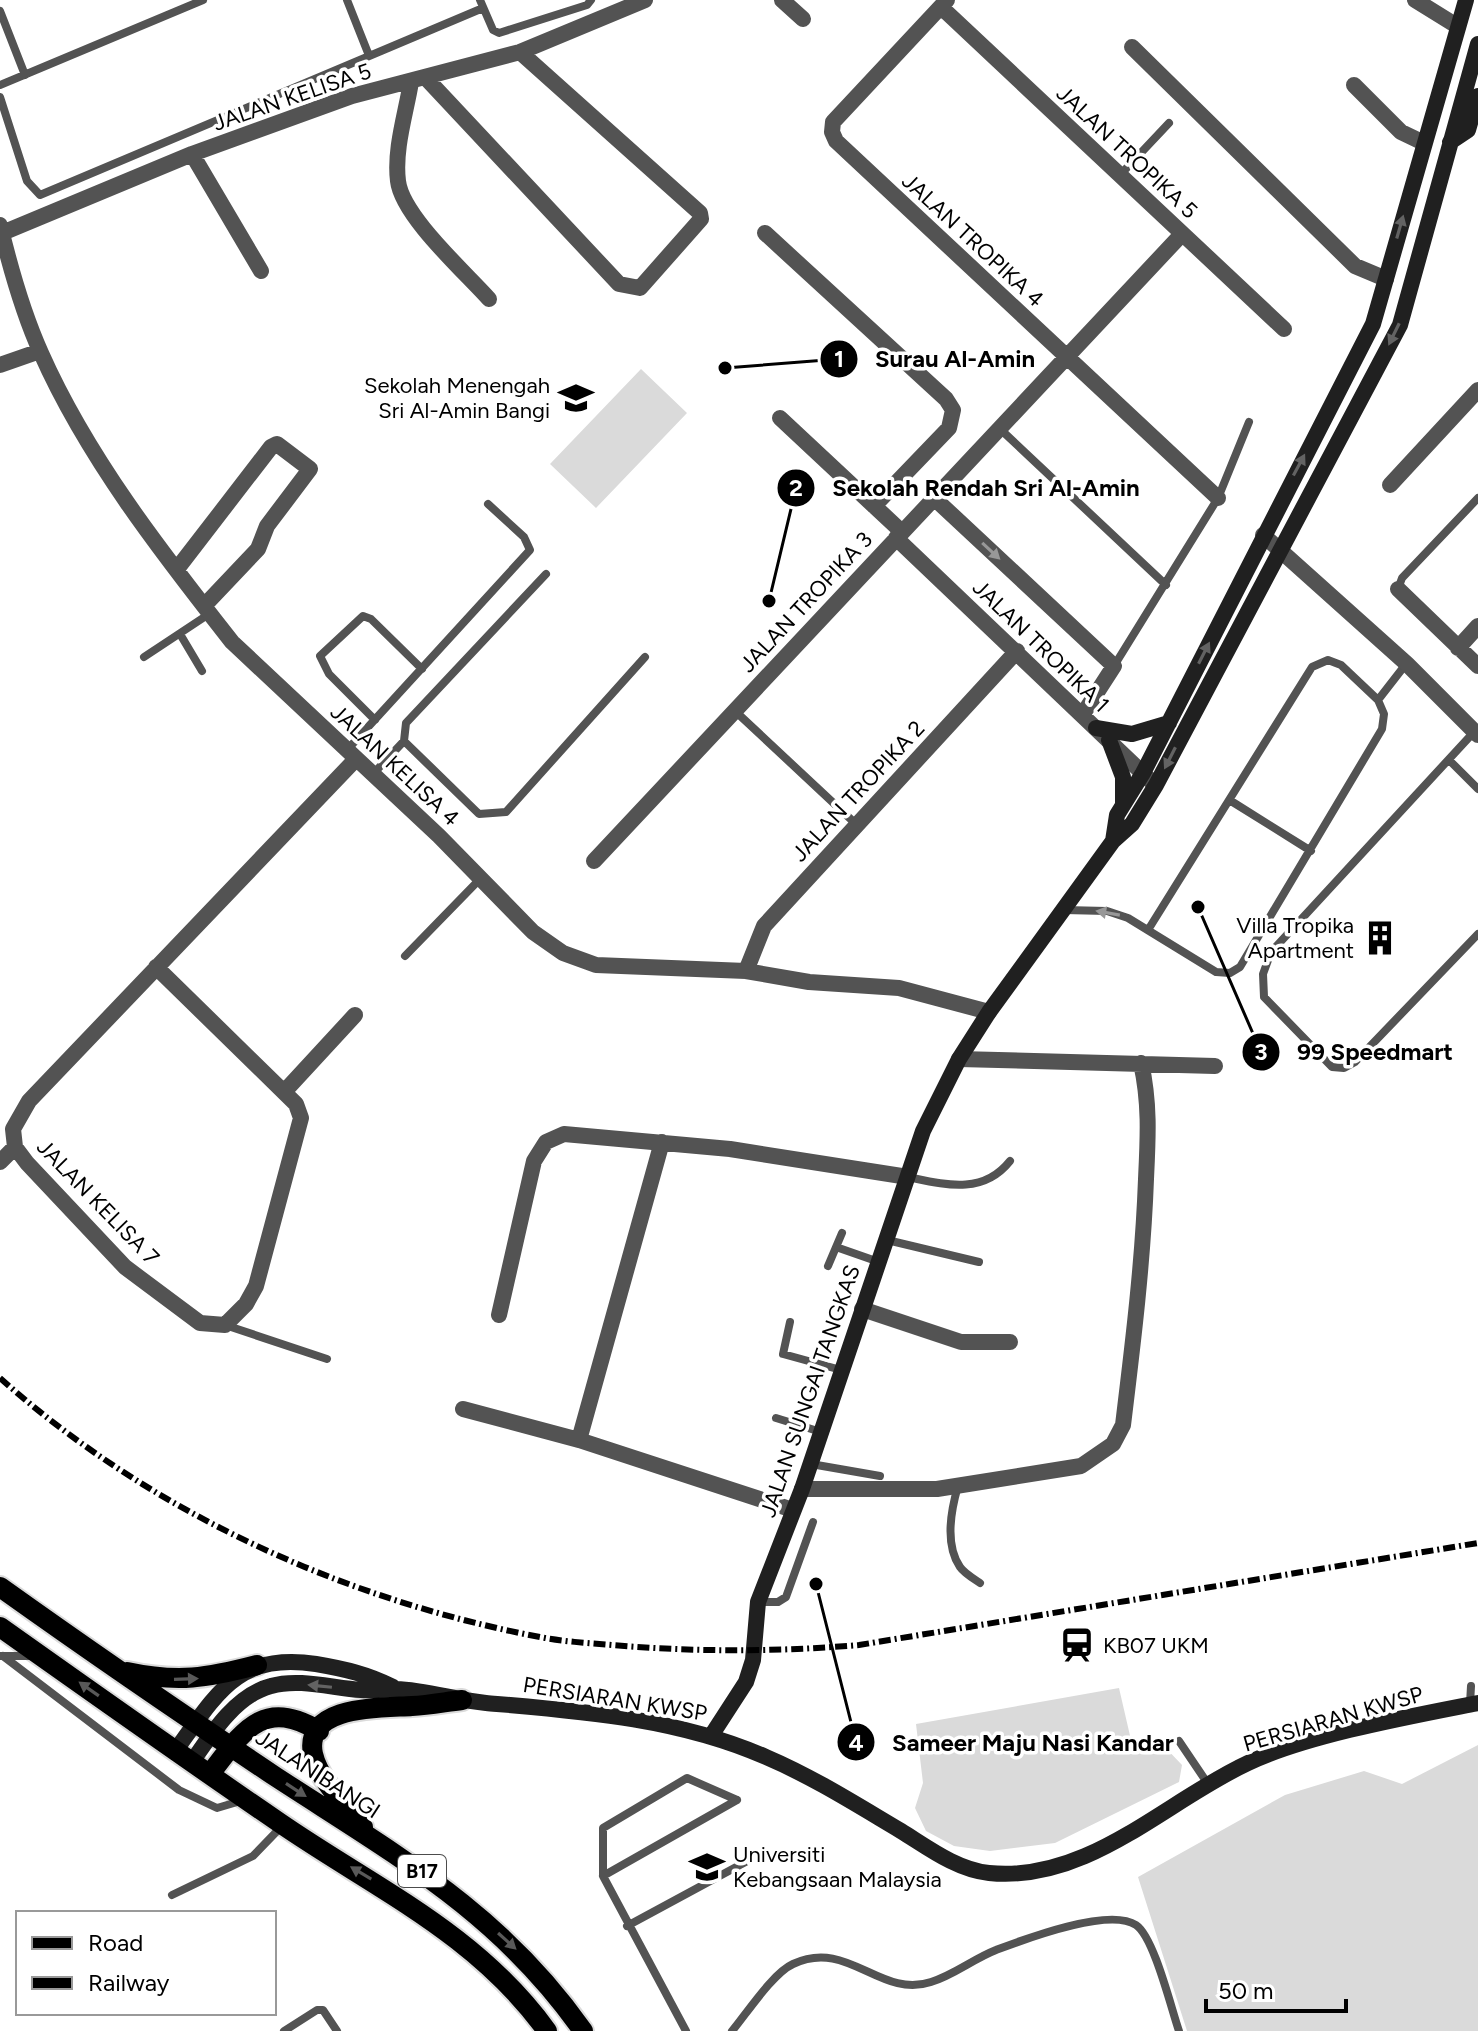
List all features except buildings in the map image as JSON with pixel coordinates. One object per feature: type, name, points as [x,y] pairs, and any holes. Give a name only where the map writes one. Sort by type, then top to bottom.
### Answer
[{"type":"main road","name":"JALAN BANGI","points":[[0,1587],[115,1669],[443,1885],[517,1950],[583,2031]]},
{"type":"main road","name":"B17","points":[[0,1627],[282,1825],[414,1906],[496,1969],[544,2030]]},
{"type":"main road","points":[[115,1669],[181,1680],[206,1678],[257,1665]]},
{"type":"main road","points":[[372,1839],[323,1776],[314,1757],[312,1743],[319,1731],[350,1710],[462,1700]]},
{"type":"main road","points":[[210,1774],[255,1722],[266,1717],[293,1717],[319,1731]]},
{"type":"street","points":[[782,0],[803,19]]},
{"type":"street","points":[[1415,0],[1457,26]]},
{"type":"street","points":[[1113,841],[1132,824],[1169,723],[1373,324],[1466,0]]},
{"type":"street","name":"JALAN KELISA 5","points":[[1,229],[192,154],[352,96],[520,52],[641,1]]},
{"type":"street","name":"JALAN TROPIKA 5","points":[[944,4],[1284,329]]},
{"type":"street","name":"JALAN TROPIKA 4","points":[[944,4],[833,122],[832,132],[836,141],[1218,498]]},
{"type":"street","points":[[1122,806],[1149,779],[1281,551],[1400,325],[1478,44]]},
{"type":"street","points":[[1132,47],[1355,266],[1386,279]]},
{"type":"street","points":[[418,80],[619,284],[640,288],[701,219],[700,213],[520,52]]},
{"type":"street","points":[[418,80],[398,158],[398,184],[410,210],[489,299]]},
{"type":"street","points":[[1354,85],[1401,132],[1424,143]]},
{"type":"street","points":[[1450,142],[1468,130],[1478,96]]},
{"type":"street","points":[[192,154],[261,271]]},
{"type":"street","name":"JALAN KELISA 4","points":[[1,229],[40,351],[87,438],[207,610],[232,642],[533,932],[563,953],[596,965],[746,971],[809,982],[899,988],[989,1012]]},
{"type":"street","points":[[765,233],[946,399],[953,410],[949,428],[874,506]]},
{"type":"street","name":"JALAN TROPIKA 3","points":[[594,861],[1182,234]]},
{"type":"street","points":[[0,365],[40,351]]},
{"type":"street","points":[[1390,485],[1478,390]]},
{"type":"street","name":"JALAN TROPIKA 1","points":[[780,418],[874,506],[899,535],[1149,779]]},
{"type":"street","points":[[177,569],[271,447],[277,444],[284,447],[310,469],[267,526],[258,549],[207,610]]},
{"type":"street","points":[[934,498],[1114,666],[1083,714]]},
{"type":"street","points":[[1263,535],[1407,664],[1476,734]]},
{"type":"street","points":[[1398,589],[1478,666]]},
{"type":"street","points":[[1458,648],[1478,626]]},
{"type":"street","name":"JALAN TROPIKA 2","points":[[746,971],[764,926],[1017,651]]},
{"type":"street","points":[[1096,728],[1132,734],[1169,723]]},
{"type":"street","points":[[1109,740],[1123,777],[1122,806],[1113,841]]},
{"type":"street","name":"JALAN KELISA 7","points":[[225,1325],[200,1323],[125,1267],[15,1147],[13,1129],[19,1114],[352,755]]},
{"type":"street","name":"JALAN SUNGAI TANGKAS","points":[[711,1736],[746,1682],[753,1660],[758,1602],[802,1489],[923,1131],[963,1052],[989,1012],[1113,841]]},
{"type":"street","points":[[156,967],[296,1104],[301,1118],[256,1286],[246,1304],[225,1325]]},
{"type":"street","points":[[284,1092],[355,1015]]},
{"type":"street","points":[[963,1052],[1215,1066]]},
{"type":"street","points":[[802,1489],[883,1491],[958,1486],[1081,1466],[1113,1444],[1123,1425],[1146,1228],[1149,1096],[1141,1063]]},
{"type":"street","points":[[499,1315],[534,1161],[546,1142],[564,1134],[662,1142],[908,1177]]},
{"type":"street","points":[[579,1440],[662,1142]]},
{"type":"street","points":[[0,1162],[15,1147]]},
{"type":"street","points":[[862,1309],[961,1342],[1010,1342]]},
{"type":"street","points":[[463,1409],[579,1440],[793,1510]]},
{"type":"street","name":"PERSIARAN KWSP","points":[[184,1756],[234,1680],[257,1665],[293,1661],[361,1671],[398,1689]]},
{"type":"street","name":"PERSIARAN KWSP","points":[[204,1728],[256,1691],[291,1683],[364,1690],[398,1689],[462,1700],[577,1711],[711,1736],[767,1757],[833,1791],[945,1858],[987,1873],[1047,1870],[1075,1861],[1251,1761],[1294,1747],[1474,1704]]},
{"type":"lane","points":[[0,85],[203,0]]},
{"type":"lane","points":[[347,0],[368,53]]},
{"type":"lane","points":[[0,97],[27,181],[40,195],[481,4],[493,30],[499,33],[587,5],[591,0]]},
{"type":"lane","points":[[0,11],[25,75]]},
{"type":"lane","points":[[1120,175],[1169,123]]},
{"type":"lane","points":[[1114,666],[1218,498],[1249,422]]},
{"type":"lane","points":[[999,428],[1166,585]]},
{"type":"lane","points":[[1398,589],[1402,578],[1478,498]]},
{"type":"lane","points":[[352,755],[375,720],[530,550],[524,537],[488,504]]},
{"type":"lane","points":[[372,774],[404,741],[406,723],[546,574]]},
{"type":"lane","points":[[144,657],[180,634],[207,610]]},
{"type":"lane","points":[[375,720],[329,674],[320,656],[363,616],[371,619],[422,669]]},
{"type":"lane","points":[[180,634],[202,671]]},
{"type":"lane","points":[[404,741],[479,814],[506,812],[645,657]]},
{"type":"lane","points":[[1064,910],[1107,911],[1148,930],[1216,972],[1230,973],[1240,967],[1382,729],[1384,714],[1378,700],[1341,665],[1328,660],[1312,667],[1148,930]]},
{"type":"lane","points":[[1378,700],[1407,664]]},
{"type":"lane","points":[[735,710],[857,825]]},
{"type":"lane","points":[[1476,734],[1271,952],[1263,974],[1264,997],[1332,1067],[1344,1068],[1355,1062],[1478,934]]},
{"type":"lane","points":[[1449,760],[1476,784]]},
{"type":"lane","points":[[1231,801],[1311,851]]},
{"type":"lane","points":[[405,956],[480,878]]},
{"type":"lane","points":[[908,1177],[962,1186],[987,1181],[1010,1161]]},
{"type":"lane","points":[[828,1266],[842,1233]]},
{"type":"lane","points":[[886,1240],[979,1262]]},
{"type":"lane","points":[[836,1247],[879,1262]]},
{"type":"lane","points":[[790,1322],[783,1354],[841,1370]]},
{"type":"lane","points":[[225,1325],[327,1359]]},
{"type":"lane","points":[[776,1418],[821,1432]]},
{"type":"lane","points":[[810,1464],[880,1476]]},
{"type":"lane","points":[[958,1486],[951,1511],[952,1544],[960,1568],[980,1583]]},
{"type":"lane","points":[[758,1602],[778,1602],[786,1597],[813,1522]]},
{"type":"lane","points":[[2,1656],[40,1655]]},
{"type":"lane","points":[[2,1656],[179,1790],[217,1808],[246,1799]]},
{"type":"lane","points":[[1471,1686],[1474,1704]]},
{"type":"lane","points":[[99,1728],[115,1708]]},
{"type":"lane","points":[[1179,1741],[1208,1784]]},
{"type":"lane","points":[[603,1876],[737,1800],[687,1778],[603,1828],[603,1876],[627,1926],[686,2031]]},
{"type":"lane","points":[[172,1895],[253,1856],[282,1825]]},
{"type":"lane","points":[[627,1926],[751,1859]]},
{"type":"lane","points":[[732,2031],[791,1965],[814,1958],[843,1961],[891,1982],[914,1988],[945,1978],[994,1951],[1072,1926],[1110,1919],[1124,1920],[1142,1931],[1179,2031]]},
{"type":"lane","points":[[284,2031],[317,2010],[323,2010],[337,2031]]},
{"type":"shaded area","points":[[641,369],[687,413],[596,508],[550,464]]},
{"type":"shaded area","points":[[1119,1688],[1134,1753],[1162,1744],[1182,1765],[1179,1782],[1055,1843],[990,1851],[954,1846],[926,1831],[915,1808],[923,1783],[916,1724]]},
{"type":"shaded area","points":[[1478,1745],[1478,2031],[1187,2031],[1138,1877],[1285,1795],[1364,1771],[1402,1784]]},
{"type":"railway","points":[[0,1378],[59,1426],[121,1470],[186,1510],[254,1545],[397,1601],[471,1622],[570,1641],[705,1650],[859,1645],[1478,1543]]},
{"type":"place","name":"Surau Al-Amin","points":[[725,368]]},
{"type":"place","name":"Sekolah Menengah Sri Al-Amin Bangi","points":[[576,398]]},
{"type":"place","name":"Sekolah Rendah Sri Al-Amin","points":[[769,601]]},
{"type":"place","name":"99 Speedmart","points":[[1198,907]]},
{"type":"place","name":"Villa Tropika Apartment","points":[[1380,938]]},
{"type":"place","name":"Sameer Maju Nasi Kandar","points":[[816,1584]]},
{"type":"place","name":"KB07 UKM","points":[[1077,1645]]},
{"type":"place","name":"Universiti Kebangsaan Malaysia","points":[[707,1867]]}]
